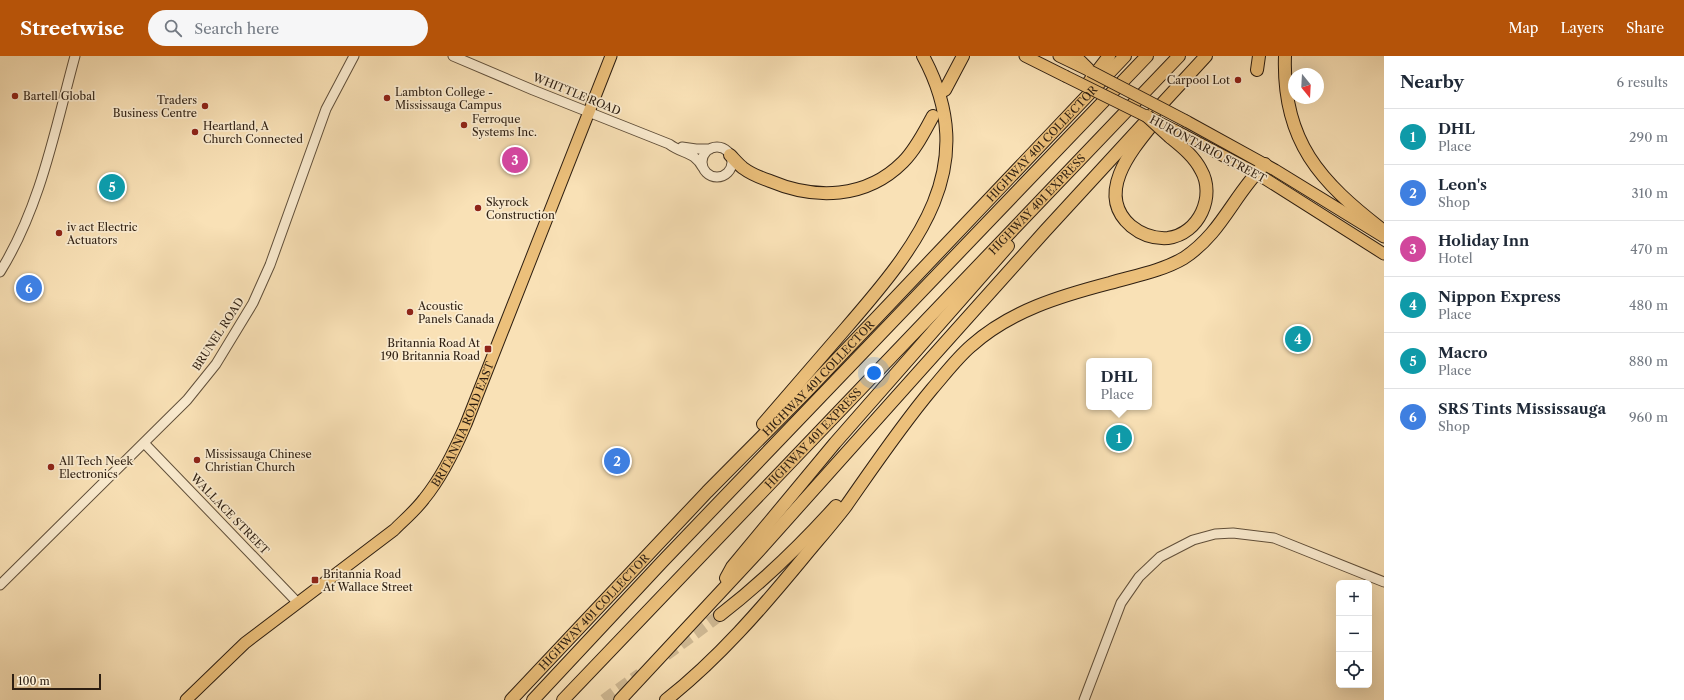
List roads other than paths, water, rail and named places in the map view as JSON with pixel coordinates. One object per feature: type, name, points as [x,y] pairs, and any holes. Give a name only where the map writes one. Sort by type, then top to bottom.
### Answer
[{"type":"highway","points":[[707,492],[887,279],[917,238],[929,215],[939,191],[942,178],[946,137],[943,110],[939,94],[923,56]]},
{"type":"highway","points":[[945,90],[963,56]]},
{"type":"highway","points":[[1066,118],[1070,105],[1109,56]]},
{"type":"highway","name":"HIGHWAY 401 COLLECTOR","points":[[510,700],[707,492],[806,392],[1125,56]]},
{"type":"highway","name":"HIGHWAY 401 EXPRESS","points":[[533,700],[662,562],[1147,56]]},
{"type":"highway","name":"HIGHWAY 401 EXPRESS","points":[[563,700],[1180,56]]},
{"type":"highway","points":[[1147,116],[1173,134],[1201,169],[1206,182],[1207,193],[1205,206],[1199,218],[1190,228],[1181,234],[1169,238],[1158,238],[1141,233],[1123,217],[1119,209],[1115,193],[1118,176],[1132,151],[1187,85],[1206,56]]},
{"type":"highway","points":[[620,700],[770,538],[1045,231],[1206,56]]},
{"type":"highway","points":[[1257,70],[1259,56]]},
{"type":"highway","points":[[1285,56],[1285,81],[1289,109],[1293,124],[1308,156],[1319,173],[1336,190],[1357,210],[1384,231]]},
{"type":"highway","points":[[1077,60],[1090,71]]},
{"type":"highway","points":[[730,155],[742,168],[751,174],[797,191],[822,194],[847,191],[875,182],[894,170],[914,149],[933,116]]},
{"type":"highway","points":[[717,595],[732,567],[830,449],[1096,143]]},
{"type":"highway","points":[[666,700],[727,644],[772,596],[844,508],[911,414],[950,367],[984,335],[1028,309],[1068,294],[1162,268],[1183,258],[1203,244],[1220,226],[1256,173],[1265,164]]},
{"type":"highway","points":[[720,615],[760,583],[792,554],[878,459]]},
{"type":"main road","name":"BRITANNIA ROAD EAST","points":[[186,700],[245,643],[297,602],[394,530],[411,514],[436,482],[459,441],[466,424],[611,56]]},
{"type":"main road","name":"HURONTARIO STREET","points":[[1025,56],[1147,116]]},
{"type":"main road","points":[[1059,56],[1077,60]]},
{"type":"main road","name":"HURONTARIO STREET","points":[[1090,71],[1265,164],[1384,237]]},
{"type":"main road","name":"HURONTARIO STREET","points":[[1173,134],[1256,173],[1384,254]]},
{"type":"street","points":[[0,272],[24,228],[38,191],[75,56]]},
{"type":"street","name":"BRUNEL ROAD","points":[[0,586],[188,400],[216,364],[253,303],[270,265],[326,109],[354,56]]},
{"type":"street","name":"WHITTLE ROAD","points":[[453,56],[669,144],[696,149],[710,149]]},
{"type":"street","name":"WHITTLE ROAD","points":[[669,144],[676,149],[698,159],[704,168]]},
{"type":"street","points":[[715,147],[722,148],[730,155],[730,168],[723,175],[713,176],[704,168],[702,161],[703,156],[710,149],[715,147]]},
{"type":"street","name":"WALLACE STREET","points":[[145,444],[297,602]]},
{"type":"street","points":[[1084,700],[1121,603],[1139,576],[1160,557],[1193,540],[1215,534],[1233,533],[1274,538],[1384,582]]},
{"type":"tunnel","points":[[666,655],[720,615]]},
{"type":"tunnel","points":[[604,700],[640,674]]},
{"type":"place","name":"Carpool Lot","points":[[1238,80]]},
{"type":"place","name":"Bartell Global","points":[[15,96]]},
{"type":"place","name":"Lambton College - Mississauga Campus","points":[[387,98]]},
{"type":"place","name":"Traders Business Centre","points":[[205,106]]},
{"type":"place","name":"Ferroque Systems Inc.","points":[[464,125]]},
{"type":"place","name":"Heartland, A Church Connected","points":[[195,132]]},
{"type":"place","name":"Holiday Inn","points":[[515,160]]},
{"type":"place","name":"Macro","points":[[112,187]]},
{"type":"place","name":"Skyrock Construction","points":[[478,208]]},
{"type":"place","name":"iv act Electric Actuators","points":[[59,233]]},
{"type":"place","name":"SRS Tints Mississauga","points":[[29,288]]},
{"type":"place","name":"Acoustic Panels Canada","points":[[410,312]]},
{"type":"place","name":"Nippon Express","points":[[1298,339]]},
{"type":"place","name":"Britannia Road At 190 Britannia Road","points":[[488,349]]},
{"type":"place","name":"DHL","points":[[1119,438]]},
{"type":"place","name":"Mississauga Chinese Christian Church","points":[[197,460]]},
{"type":"place","name":"Leon's","points":[[617,461]]},
{"type":"place","name":"All Tech Neek Electronics","points":[[51,467]]},
{"type":"place","name":"Britannia Road At Wallace Street","points":[[315,580]]}]
